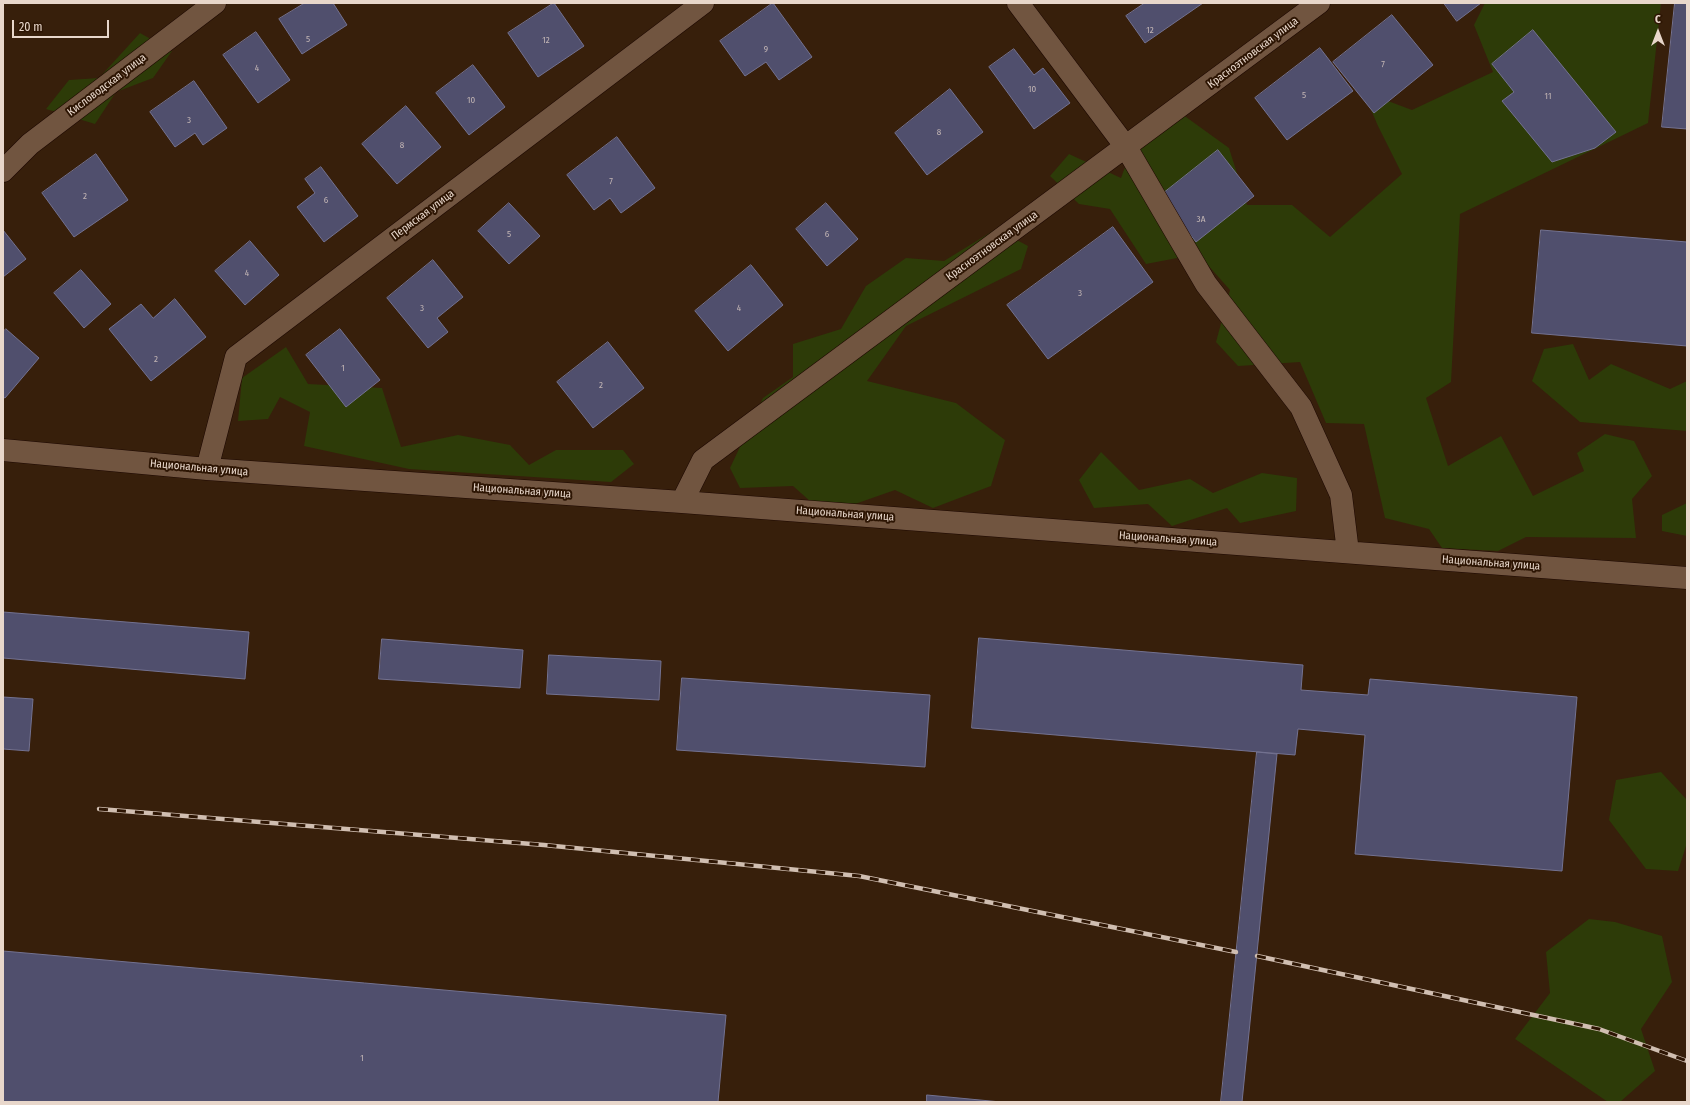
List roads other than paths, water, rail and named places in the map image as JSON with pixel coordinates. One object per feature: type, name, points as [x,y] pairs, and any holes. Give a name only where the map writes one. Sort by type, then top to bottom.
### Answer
[{"type":"street","name":"Кисловодская улица","points":[[3,172],[30,144],[215,3]]},
{"type":"street","name":"Пермская улица","points":[[207,469],[236,357],[703,3]]},
{"type":"street","points":[[1018,3],[1126,147],[1206,284],[1300,407],[1341,495],[1348,552]]},
{"type":"street","name":"Красноэтновская улица","points":[[682,502],[703,460],[1319,3]]},
{"type":"street","name":"Национальная улица","points":[[3,450],[207,469],[682,502],[1687,578]]},
{"type":"railway","points":[[99,809],[544,845],[859,876],[1236,952]]},
{"type":"railway","points":[[1257,956],[1599,1029],[1687,1061]]}]
